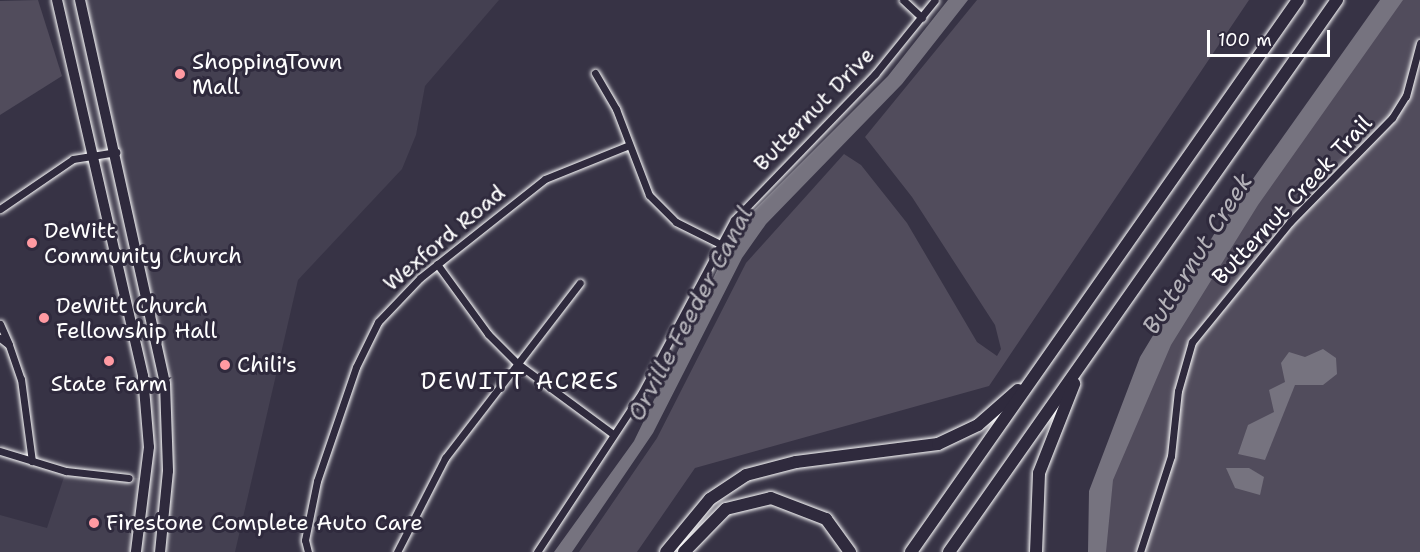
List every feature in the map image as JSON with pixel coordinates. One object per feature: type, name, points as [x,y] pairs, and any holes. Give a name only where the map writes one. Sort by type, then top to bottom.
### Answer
[{"type":"highway","points":[[911,552],[1298,0]]},
{"type":"highway","points":[[949,552],[1336,0]]},
{"type":"highway","points":[[1036,552],[1037,486],[1046,447],[1088,356]]},
{"type":"highway","points":[[666,552],[710,499],[746,475],[796,462],[951,439],[983,422],[1036,372]]},
{"type":"highway","points":[[684,552],[726,509],[771,498],[826,519],[850,552]]},
{"type":"main road","points":[[57,0],[96,154],[148,415],[146,497],[136,552]]},
{"type":"main road","points":[[80,0],[116,153],[166,392],[162,552]]},
{"type":"street","points":[[903,0],[922,18]]},
{"type":"street","name":"Butternut Drive","points":[[537,552],[667,349],[720,243],[744,207],[922,18],[935,0]]},
{"type":"street","name":"Butternut Creek Trail","points":[[1140,552],[1171,456],[1178,391],[1192,342],[1290,222],[1392,118],[1406,96],[1420,43]]},
{"type":"street","points":[[595,74],[616,110],[627,146],[649,195],[668,217],[720,243]]},
{"type":"street","name":"Wexford Road","points":[[308,552],[306,540],[318,481],[370,334],[399,298],[437,264],[545,178],[627,146]]},
{"type":"street","points":[[0,209],[56,168],[96,154],[116,153]]},
{"type":"street","points":[[437,264],[488,334],[518,364],[613,434]]},
{"type":"street","points":[[397,552],[445,458],[580,282]]},
{"type":"street","points":[[0,324],[21,379],[32,461]]},
{"type":"street","points":[[0,338],[9,345]]},
{"type":"street","points":[[0,451],[32,461],[129,478]]},
{"type":"shaded area","points":[[38,0],[62,76],[0,115],[0,1]]},
{"type":"shaded area","points":[[57,0],[499,0],[425,86],[416,135],[402,169],[298,280],[235,552],[0,552],[0,515],[47,528],[66,471],[146,479],[148,415]]},
{"type":"shaded area","points":[[948,0],[968,0],[902,84],[766,224],[742,258],[653,433],[572,552],[554,552],[634,441],[739,225],[888,76]]},
{"type":"shaded area","points":[[977,0],[1249,0],[989,386],[695,468],[637,552],[579,552],[657,438],[746,263],[844,154],[861,165],[907,223],[977,342],[997,356],[1001,349],[995,325],[912,197],[865,137]]},
{"type":"shaded area","points":[[1380,0],[1403,0],[1258,205],[1171,345],[1113,480],[1106,552],[1088,552],[1089,491],[1140,357],[1216,231]]},
{"type":"shaded area","points":[[1388,0],[1420,0],[1420,552],[1101,552],[1099,499],[1150,362]]},
{"type":"shaded area","points":[[1323,349],[1336,358],[1337,374],[1323,385],[1295,385],[1265,460],[1238,454],[1248,425],[1274,412],[1269,390],[1285,382],[1281,363],[1289,352],[1305,357]]},
{"type":"shaded area","points":[[1226,468],[1249,468],[1264,477],[1260,495],[1235,488]]},
{"type":"place","name":"ShoppingTown Mall","points":[[180,74]]},
{"type":"place","name":"DeWitt Community Church","points":[[32,243]]},
{"type":"place","name":"DeWitt Church Fellowship Hall","points":[[44,318]]},
{"type":"place","name":"State Farm","points":[[109,361]]},
{"type":"place","name":"Chili's","points":[[225,365]]},
{"type":"place","name":"Firestone Complete Auto Care","points":[[94,523]]},
{"type":"district","name":"DEWITT ACRES","points":[[520,382]]},
{"type":"water label","name":"Butternut Creek","points":[[1198,254]]},
{"type":"water label","name":"Orville Feeder Canal","points":[[691,314]]}]
